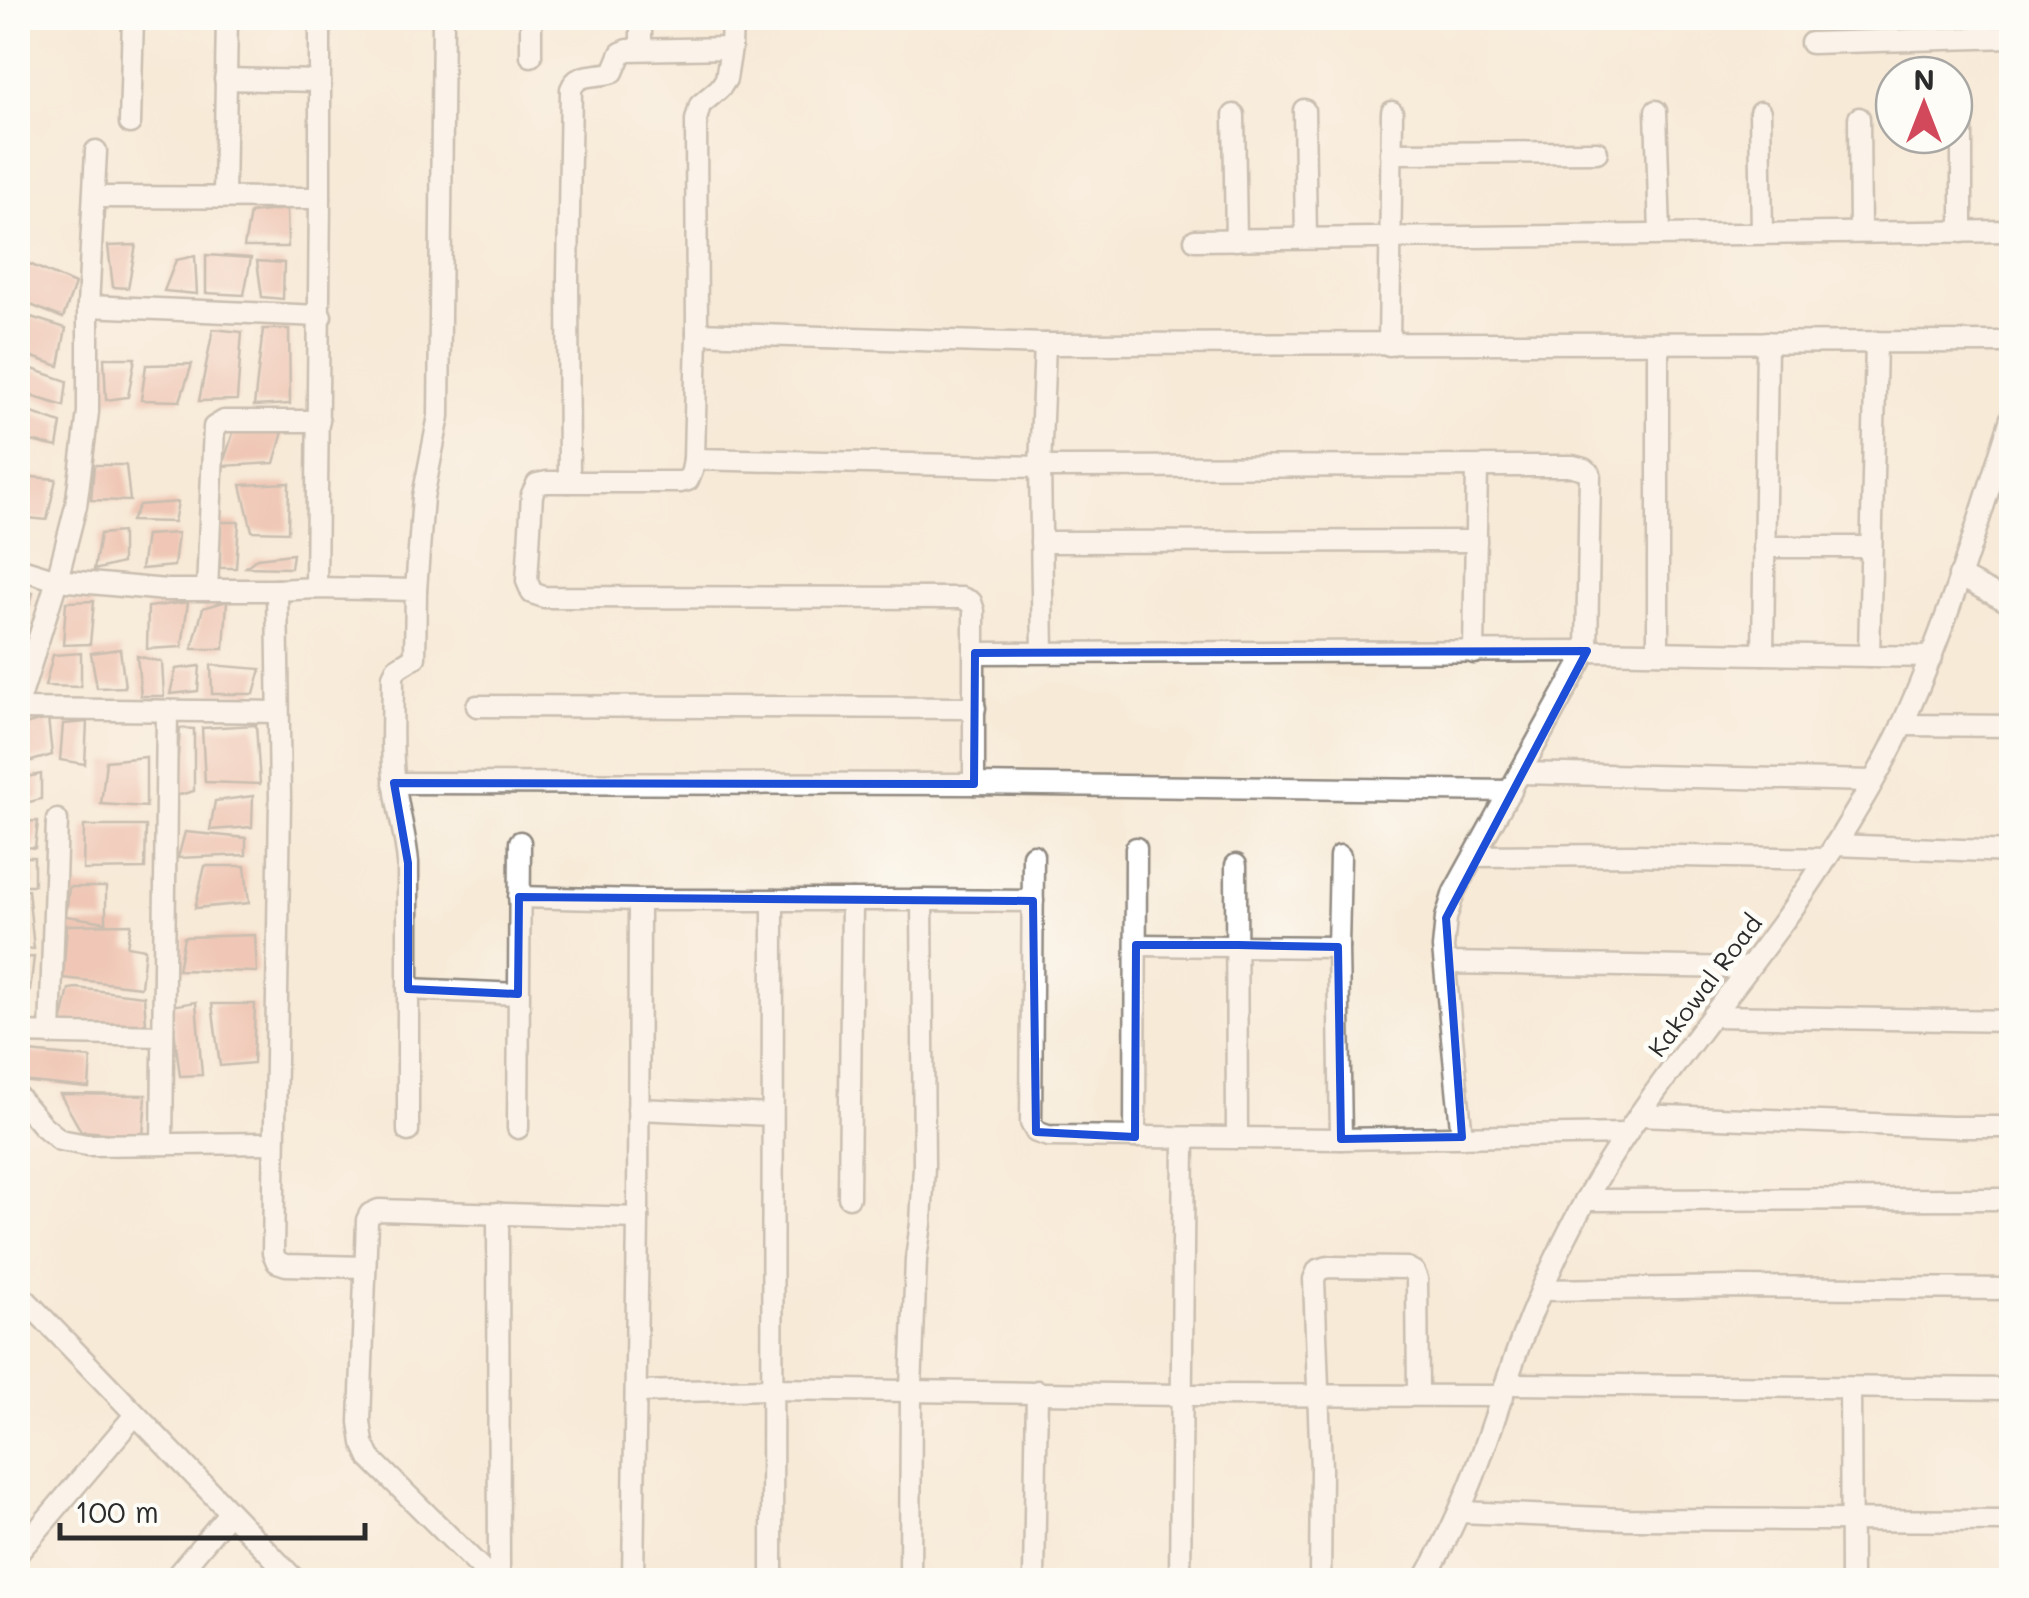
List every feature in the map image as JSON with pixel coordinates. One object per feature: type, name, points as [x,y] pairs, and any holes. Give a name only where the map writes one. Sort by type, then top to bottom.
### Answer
[{"type":"street","points":[[130,123],[134,18]]},
{"type":"street","points":[[224,197],[226,18]]},
{"type":"street","points":[[316,588],[321,316],[320,18]]},
{"type":"street","points":[[408,1132],[408,863],[406,834],[394,783],[393,676],[397,668],[415,656],[423,497],[439,416],[442,18]]},
{"type":"street","points":[[531,18],[531,56]]},
{"type":"street","points":[[641,48],[642,18]]},
{"type":"street","points":[[732,18],[726,78],[700,105],[696,120],[697,333],[692,470],[688,480],[680,482],[537,484],[532,494],[527,582],[532,593],[544,597],[962,598],[971,602],[975,652],[974,784]]},
{"type":"street","points":[[1810,43],[2012,36]]},
{"type":"street","points":[[569,482],[571,89],[579,78],[612,72],[621,53],[641,48],[731,48]]},
{"type":"street","points":[[225,79],[320,81]]},
{"type":"street","points":[[1304,110],[1306,238]]},
{"type":"street","points":[[1656,111],[1660,234]]},
{"type":"street","points":[[1389,345],[1392,112]]},
{"type":"street","points":[[1760,112],[1762,233]]},
{"type":"street","points":[[1234,115],[1236,240]]},
{"type":"street","points":[[1859,118],[1860,232]]},
{"type":"street","points":[[96,151],[88,306],[88,412],[76,506],[58,580],[18,707],[278,712]]},
{"type":"street","points":[[1391,153],[1596,152]]},
{"type":"street","points":[[1962,155],[1962,232]]},
{"type":"street","points":[[94,197],[320,198]]},
{"type":"street","points":[[1196,240],[2012,232]]},
{"type":"street","points":[[88,306],[321,316]]},
{"type":"street","points":[[697,333],[1045,344],[2012,342]]},
{"type":"street","points":[[1763,654],[1768,342]]},
{"type":"street","points":[[1869,656],[1876,342]]},
{"type":"street","points":[[1658,343],[1658,652]]},
{"type":"street","points":[[1043,652],[1040,468],[1045,344]]},
{"type":"street","name":"Kakowal Road","points":[[1424,1580],[1460,1512],[1542,1290],[1586,1200],[1626,1134],[1831,852],[1902,725],[1932,657],[2011,416]]},
{"type":"street","points":[[207,590],[214,426],[224,421],[319,421]]},
{"type":"street","points":[[694,459],[1040,468],[1584,468],[1590,474],[1587,651],[1454,892],[1446,918],[1445,963],[1462,1137]]},
{"type":"street","points":[[1474,652],[1477,467]]},
{"type":"street","points":[[1041,542],[1476,541]]},
{"type":"street","points":[[1764,547],[1870,547]]},
{"type":"street","points":[[18,568],[58,580],[166,590],[416,590]]},
{"type":"street","points":[[1959,576],[2012,604]]},
{"type":"street","points":[[277,590],[280,800],[273,1253],[277,1262],[286,1266],[365,1267]]},
{"type":"street","points":[[975,652],[1587,651],[1932,657]]},
{"type":"street","points":[[477,706],[975,708]]},
{"type":"street","points":[[162,1144],[168,711]]},
{"type":"street","points":[[1902,725],[2012,726]]},
{"type":"street","points":[[394,783],[1872,781]]},
{"type":"street","points":[[50,1034],[57,820]]},
{"type":"street","points":[[518,1128],[520,842]]},
{"type":"street","points":[[1135,1136],[1136,848]]},
{"type":"street","points":[[1474,856],[2012,852]]},
{"type":"street","points":[[1033,855],[1031,1123],[1036,1132],[1048,1136],[1184,1138],[1626,1134]]},
{"type":"street","points":[[1340,856],[1342,1138]]},
{"type":"street","points":[[1236,864],[1237,1138]]},
{"type":"street","points":[[519,897],[1033,901]]},
{"type":"street","points":[[633,1580],[639,900]]},
{"type":"street","points":[[772,1580],[773,900]]},
{"type":"street","points":[[849,1197],[852,900]]},
{"type":"street","points":[[910,1580],[916,1259],[924,1166],[922,900]]},
{"type":"street","points":[[1136,945],[1338,947]]},
{"type":"street","points":[[1445,963],[1747,968]]},
{"type":"street","points":[[408,990],[518,994]]},
{"type":"street","points":[[1712,1016],[2012,1021]]},
{"type":"street","points":[[18,1033],[163,1036]]},
{"type":"street","points":[[18,1097],[42,1126],[60,1140],[87,1145],[274,1143]]},
{"type":"street","points":[[638,1109],[772,1114]]},
{"type":"street","points":[[1640,1115],[2012,1127]]},
{"type":"street","points":[[1180,1580],[1184,1138]]},
{"type":"street","points":[[1586,1200],[2012,1200]]},
{"type":"street","points":[[496,1580],[370,1458],[363,1443],[360,1422],[366,1220],[379,1210],[638,1218]]},
{"type":"street","points":[[496,1580],[498,1213]]},
{"type":"street","points":[[1320,1580],[1321,1470],[1314,1279],[1318,1270],[1407,1268],[1414,1272],[1418,1395]]},
{"type":"street","points":[[1542,1290],[2012,1289]]},
{"type":"street","points":[[20,1301],[295,1580]]},
{"type":"street","points":[[1850,1388],[1852,1580]]},
{"type":"street","points":[[636,1392],[771,1389],[1418,1395],[1504,1390],[2012,1389]]},
{"type":"street","points":[[1034,1580],[1037,1391]]},
{"type":"street","points":[[18,1553],[135,1415]]},
{"type":"street","points":[[1460,1512],[1627,1520],[2012,1522]]},
{"type":"street","points":[[174,1580],[230,1513]]},
{"type":"highlighted area","points":[[1587,651],[1446,918],[1462,1137],[1341,1139],[1338,947],[1136,945],[1135,1137],[1036,1132],[1033,901],[519,897],[518,994],[408,989],[408,863],[394,783],[974,784],[975,653]]},
{"type":"building","points":[[287,209],[288,247],[244,247],[250,213]]},
{"type":"building","points":[[136,245],[128,288],[113,287],[108,246]]},
{"type":"building","points":[[206,255],[251,258],[244,295],[206,293]]},
{"type":"building","points":[[195,256],[197,294],[164,291],[176,260]]},
{"type":"building","points":[[18,259],[75,284],[63,318],[18,300]]},
{"type":"building","points":[[257,261],[284,263],[283,299],[262,297]]},
{"type":"building","points":[[18,313],[66,328],[59,366],[18,352]]},
{"type":"building","points":[[213,329],[242,332],[237,400],[199,401]]},
{"type":"building","points":[[263,329],[289,329],[290,404],[254,406]]},
{"type":"building","points":[[104,358],[135,358],[128,397],[106,400]]},
{"type":"building","points":[[18,364],[67,381],[64,406],[18,392]]},
{"type":"building","points":[[192,364],[180,401],[141,400],[146,365]]},
{"type":"building","points":[[18,408],[61,423],[57,447],[18,438]]},
{"type":"building","points":[[234,430],[283,432],[274,463],[222,466]]},
{"type":"building","points":[[94,465],[126,465],[130,501],[91,500]]},
{"type":"building","points":[[18,476],[56,479],[47,520],[18,517]]},
{"type":"building","points":[[289,483],[288,532],[252,531],[241,485]]},
{"type":"building","points":[[178,502],[174,522],[131,521],[139,505]]},
{"type":"building","points":[[220,522],[239,522],[236,568],[220,568]]},
{"type":"building","points":[[122,532],[122,563],[94,570],[100,534]]},
{"type":"building","points":[[178,533],[174,566],[141,569],[146,535]]},
{"type":"building","points":[[293,554],[291,568],[246,567],[257,558]]},
{"type":"building","points":[[18,588],[33,593],[25,620],[18,618]]},
{"type":"building","points":[[94,601],[90,644],[63,645],[66,602]]},
{"type":"building","points":[[227,601],[224,649],[192,649],[203,608]]},
{"type":"building","points":[[188,602],[182,647],[147,649],[148,607]]},
{"type":"building","points":[[120,649],[125,687],[97,688],[91,653]]},
{"type":"building","points":[[81,653],[81,687],[45,686],[53,655]]},
{"type":"building","points":[[137,656],[162,662],[164,696],[141,696]]},
{"type":"building","points":[[211,665],[261,669],[254,694],[212,694]]},
{"type":"building","points":[[200,666],[198,691],[170,694],[176,669]]},
{"type":"building","points":[[48,718],[52,755],[18,765],[25,725]]},
{"type":"building","points":[[87,722],[85,764],[60,760],[63,724]]},
{"type":"building","points":[[256,725],[260,784],[205,782],[202,728]]},
{"type":"building","points":[[180,728],[194,729],[194,791],[175,796]]},
{"type":"building","points":[[146,757],[146,807],[101,804],[106,761]]},
{"type":"building","points":[[41,774],[41,799],[18,805],[22,778]]},
{"type":"building","points":[[253,796],[252,827],[210,830],[215,801]]},
{"type":"building","points":[[38,821],[35,848],[18,846],[18,822]]},
{"type":"building","points":[[84,826],[146,826],[145,869],[83,870]]},
{"type":"building","points":[[185,832],[246,838],[246,855],[178,858]]},
{"type":"building","points":[[18,857],[34,857],[34,885],[18,885]]},
{"type":"building","points":[[205,866],[245,866],[249,903],[195,908]]},
{"type":"building","points":[[69,887],[106,887],[106,922],[66,916]]},
{"type":"building","points":[[28,890],[34,949],[18,948],[18,891]]},
{"type":"building","points":[[131,924],[127,946],[145,949],[141,987],[63,978],[67,925]]},
{"type":"building","points":[[255,935],[257,972],[178,970],[184,937]]},
{"type":"building","points":[[34,957],[30,991],[18,990],[18,958]]},
{"type":"building","points":[[69,989],[144,996],[146,1024],[61,1024]]},
{"type":"building","points":[[196,1002],[202,1075],[180,1076],[171,1006]]},
{"type":"building","points":[[212,1004],[255,1004],[253,1063],[220,1066]]},
{"type":"building","points":[[18,1051],[91,1058],[89,1088],[22,1081]]},
{"type":"building","points":[[60,1094],[146,1095],[143,1136],[81,1131]]}]
